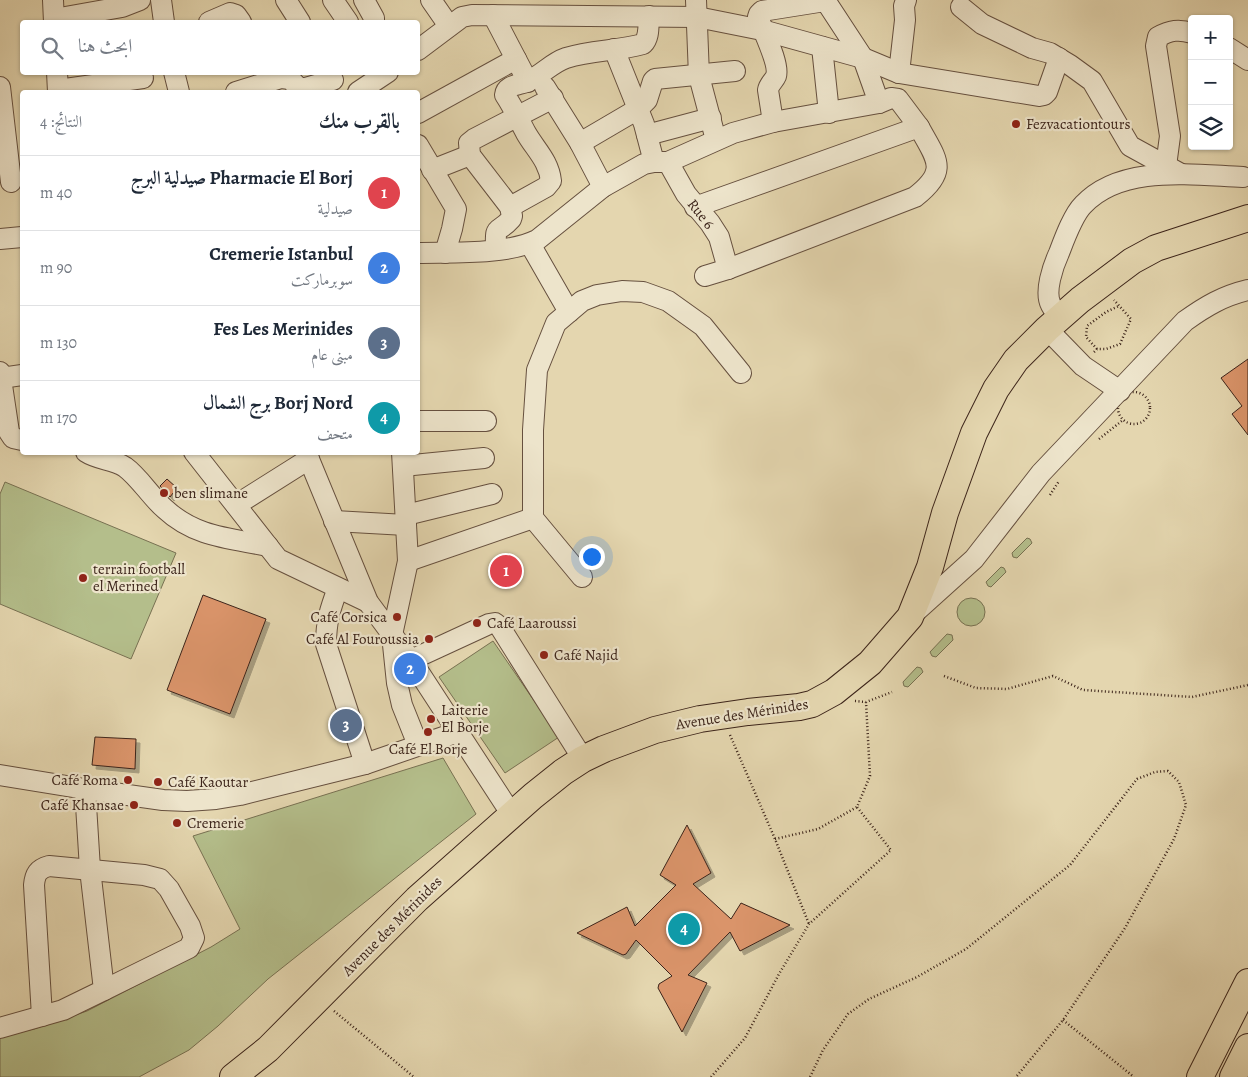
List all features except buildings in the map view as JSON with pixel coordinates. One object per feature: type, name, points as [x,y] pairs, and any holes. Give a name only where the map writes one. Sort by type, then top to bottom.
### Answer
[{"type":"main road","name":"Avenue des Mérinides","points":[[233,1077],[268,1049],[417,899],[550,782],[583,759],[655,730],[685,722],[799,707],[826,697],[870,663],[910,618],[930,567],[946,513],[979,420],[1006,373],[1024,351],[1053,323],[1100,284],[1145,253],[1169,243],[1248,218]]},
{"type":"main road","points":[[1200,1077],[1248,982]]},
{"type":"main road","points":[[1233,1077],[1248,1047]]},
{"type":"street","points":[[53,14],[122,7],[140,0]]},
{"type":"street","points":[[161,0],[164,20]]},
{"type":"street","points":[[286,0],[299,20]]},
{"type":"street","points":[[334,0],[347,20]]},
{"type":"street","points":[[364,0],[374,20]]},
{"type":"street","points":[[773,122],[768,90],[776,75],[776,65],[758,17],[762,11],[825,0],[863,58],[879,103]]},
{"type":"street","points":[[437,2],[449,26]]},
{"type":"street","points":[[899,73],[905,20],[903,2]]},
{"type":"street","points":[[420,48],[462,17],[536,7],[600,8],[649,16],[696,8],[762,30],[863,58],[899,73],[1039,96],[1047,92],[1059,58]]},
{"type":"street","points":[[961,7],[982,24],[1032,48],[1050,52],[1092,81],[1130,146],[1174,170]]},
{"type":"street","points":[[696,8],[700,74],[716,140]]},
{"type":"street","points":[[213,20],[230,12],[236,15],[240,20]]},
{"type":"street","points":[[493,14],[516,59],[553,98],[603,187]]},
{"type":"street","points":[[510,207],[546,187],[550,181],[548,168],[505,95],[507,88],[533,78],[556,62],[568,57],[643,44],[648,33],[649,16]]},
{"type":"street","points":[[1174,170],[1169,152],[1170,136],[1156,46],[1158,37],[1166,32],[1177,30],[1188,32]]},
{"type":"street","points":[[822,47],[829,113]]},
{"type":"street","name":"Rue 6","points":[[614,49],[647,135],[661,162],[719,237],[728,269]]},
{"type":"street","points":[[1233,51],[1248,60]]},
{"type":"street","points":[[420,112],[516,59]]},
{"type":"street","points":[[580,143],[638,109],[647,100],[655,79],[736,71]]},
{"type":"street","points":[[175,75],[178,90]]},
{"type":"street","points":[[361,90],[382,75]]},
{"type":"street","points":[[240,90],[268,77],[290,79],[299,88],[334,82]]},
{"type":"street","points":[[57,85],[143,78]]},
{"type":"street","points":[[0,86],[11,183]]},
{"type":"street","points":[[496,250],[495,234],[498,228],[511,219],[510,207],[470,155],[468,146],[470,142],[553,98]]},
{"type":"street","points":[[420,253],[496,250],[530,244],[603,187],[644,164],[661,162],[733,133],[773,122],[879,103],[891,98],[898,99],[919,127],[938,166],[932,182],[916,197],[728,269],[705,276]]},
{"type":"street","points":[[647,135],[710,118]]},
{"type":"street","points":[[695,207],[919,127]]},
{"type":"street","points":[[420,149],[456,209],[445,252]]},
{"type":"street","points":[[432,170],[470,155]]},
{"type":"street","points":[[1120,391],[1083,366],[1053,323],[1049,295],[1052,268],[1068,231],[1082,206],[1102,190],[1134,177],[1174,170],[1243,177]]},
{"type":"street","points":[[0,239],[20,237]]},
{"type":"street","points":[[530,244],[570,312]]},
{"type":"street","points":[[910,618],[974,559],[1041,473],[1185,321],[1210,304],[1248,290]]},
{"type":"street","points":[[582,577],[533,518],[533,430],[537,370],[556,323],[582,301],[597,295],[622,291],[643,292],[668,301],[703,326],[741,373]]},
{"type":"street","points":[[20,376],[0,375],[9,432],[13,438],[20,440]]},
{"type":"street","points":[[420,421],[486,421]]},
{"type":"street","points":[[90,455],[116,461],[123,466],[165,510],[184,525],[198,532],[268,546]]},
{"type":"street","points":[[196,455],[278,559],[368,602]]},
{"type":"street","points":[[236,505],[308,456],[368,602],[411,660],[512,815]]},
{"type":"street","points":[[418,745],[402,705],[392,635],[408,561],[402,459],[484,458]]},
{"type":"street","points":[[334,521],[406,520],[492,494]]},
{"type":"street","points":[[408,561],[533,518]]},
{"type":"street","points":[[338,588],[327,620],[326,644],[365,764]]},
{"type":"street","points":[[411,660],[489,624],[495,623],[500,627],[583,759]]},
{"type":"street","points":[[0,775],[85,790],[163,800],[216,800],[365,764],[458,732]]},
{"type":"street","points":[[85,790],[90,869],[104,990]]},
{"type":"street","points":[[0,1028],[42,1016],[63,1010],[189,948],[194,938],[190,926],[166,885],[160,879],[144,875],[49,866],[42,868],[35,875],[42,1016]]},
{"type":"path","points":[[1116,303],[1119,306],[1131,319],[1120,344],[1106,349],[1097,349],[1086,337],[1087,326],[1106,312],[1119,306]]},
{"type":"path","points":[[1083,366],[1097,349]]},
{"type":"path","points":[[1122,420],[1133,425],[1144,422],[1150,413],[1151,407],[1146,397]]},
{"type":"path","points":[[944,676],[976,688],[1007,689],[1052,676],[1083,690],[1192,697],[1248,685]]},
{"type":"path","points":[[775,839],[818,829],[857,807],[870,776],[866,702]]},
{"type":"path","points":[[721,716],[775,839],[809,924]]},
{"type":"path","points":[[810,1077],[823,1050],[848,1014],[869,999],[917,977],[966,949],[1070,864],[1137,779],[1155,772],[1168,771],[1179,782],[1186,806],[1174,839],[1125,928],[1063,1020],[1016,1077]]},
{"type":"path","points":[[711,1077],[746,1038],[779,974],[809,924],[891,850],[857,807]]},
{"type":"path","points":[[319,999],[414,1077]]},
{"type":"path","points":[[1063,1020],[1134,1077]]},
{"type":"green space","name":"terrain football el Merined","points":[[5,482],[176,553],[131,659],[0,604],[0,494]]},
{"type":"green space","points":[[1027,538],[1032,543],[1017,558],[1013,557],[1012,553]]},
{"type":"green space","points":[[1001,567],[1006,572],[991,587],[988,586],[986,582]]},
{"type":"green space","points":[[971,598],[981,602],[985,612],[981,622],[971,626],[961,622],[957,612],[961,602]]},
{"type":"green space","points":[[947,634],[952,635],[953,640],[936,657],[932,656],[930,652]]},
{"type":"green space","points":[[493,641],[559,737],[505,773],[439,677]]},
{"type":"green space","points":[[917,667],[921,668],[923,672],[908,687],[904,686],[903,682]]},
{"type":"green space","points":[[443,758],[476,814],[268,979],[218,1026],[189,1050],[139,1077],[0,1077],[0,1036],[34,1029],[87,1011],[211,947],[240,929],[193,836]]},
{"type":"place","name":"Fezvacationtours","points":[[1016,124]]},
{"type":"place","name":"ben slimane","points":[[164,493]]},
{"type":"place","name":"Pharmacie El Borj صيدلية البرج","points":[[506,571]]},
{"type":"place","name":"terrain football el Merined","points":[[83,578]]},
{"type":"place","name":"Café Corsica","points":[[397,617]]},
{"type":"place","name":"Café Laaroussi","points":[[477,623]]},
{"type":"place","name":"Café Al Fouroussia","points":[[429,639]]},
{"type":"place","name":"Café Najid","points":[[544,655]]},
{"type":"place","name":"Cremerie Istanbul","points":[[410,669]]},
{"type":"place","name":"Laiterie El Borje","points":[[431,719]]},
{"type":"place","name":"Fes Les Merinides","points":[[346,725]]},
{"type":"place","name":"Café El Borje","points":[[428,732]]},
{"type":"place","name":"Café Roma","points":[[128,780]]},
{"type":"place","name":"Café Kaoutar","points":[[158,782]]},
{"type":"place","name":"Café Khansae","points":[[134,805]]},
{"type":"place","name":"Cremerie","points":[[177,823]]},
{"type":"place","name":"Borj Nord برج الشمال","points":[[684,929]]}]
